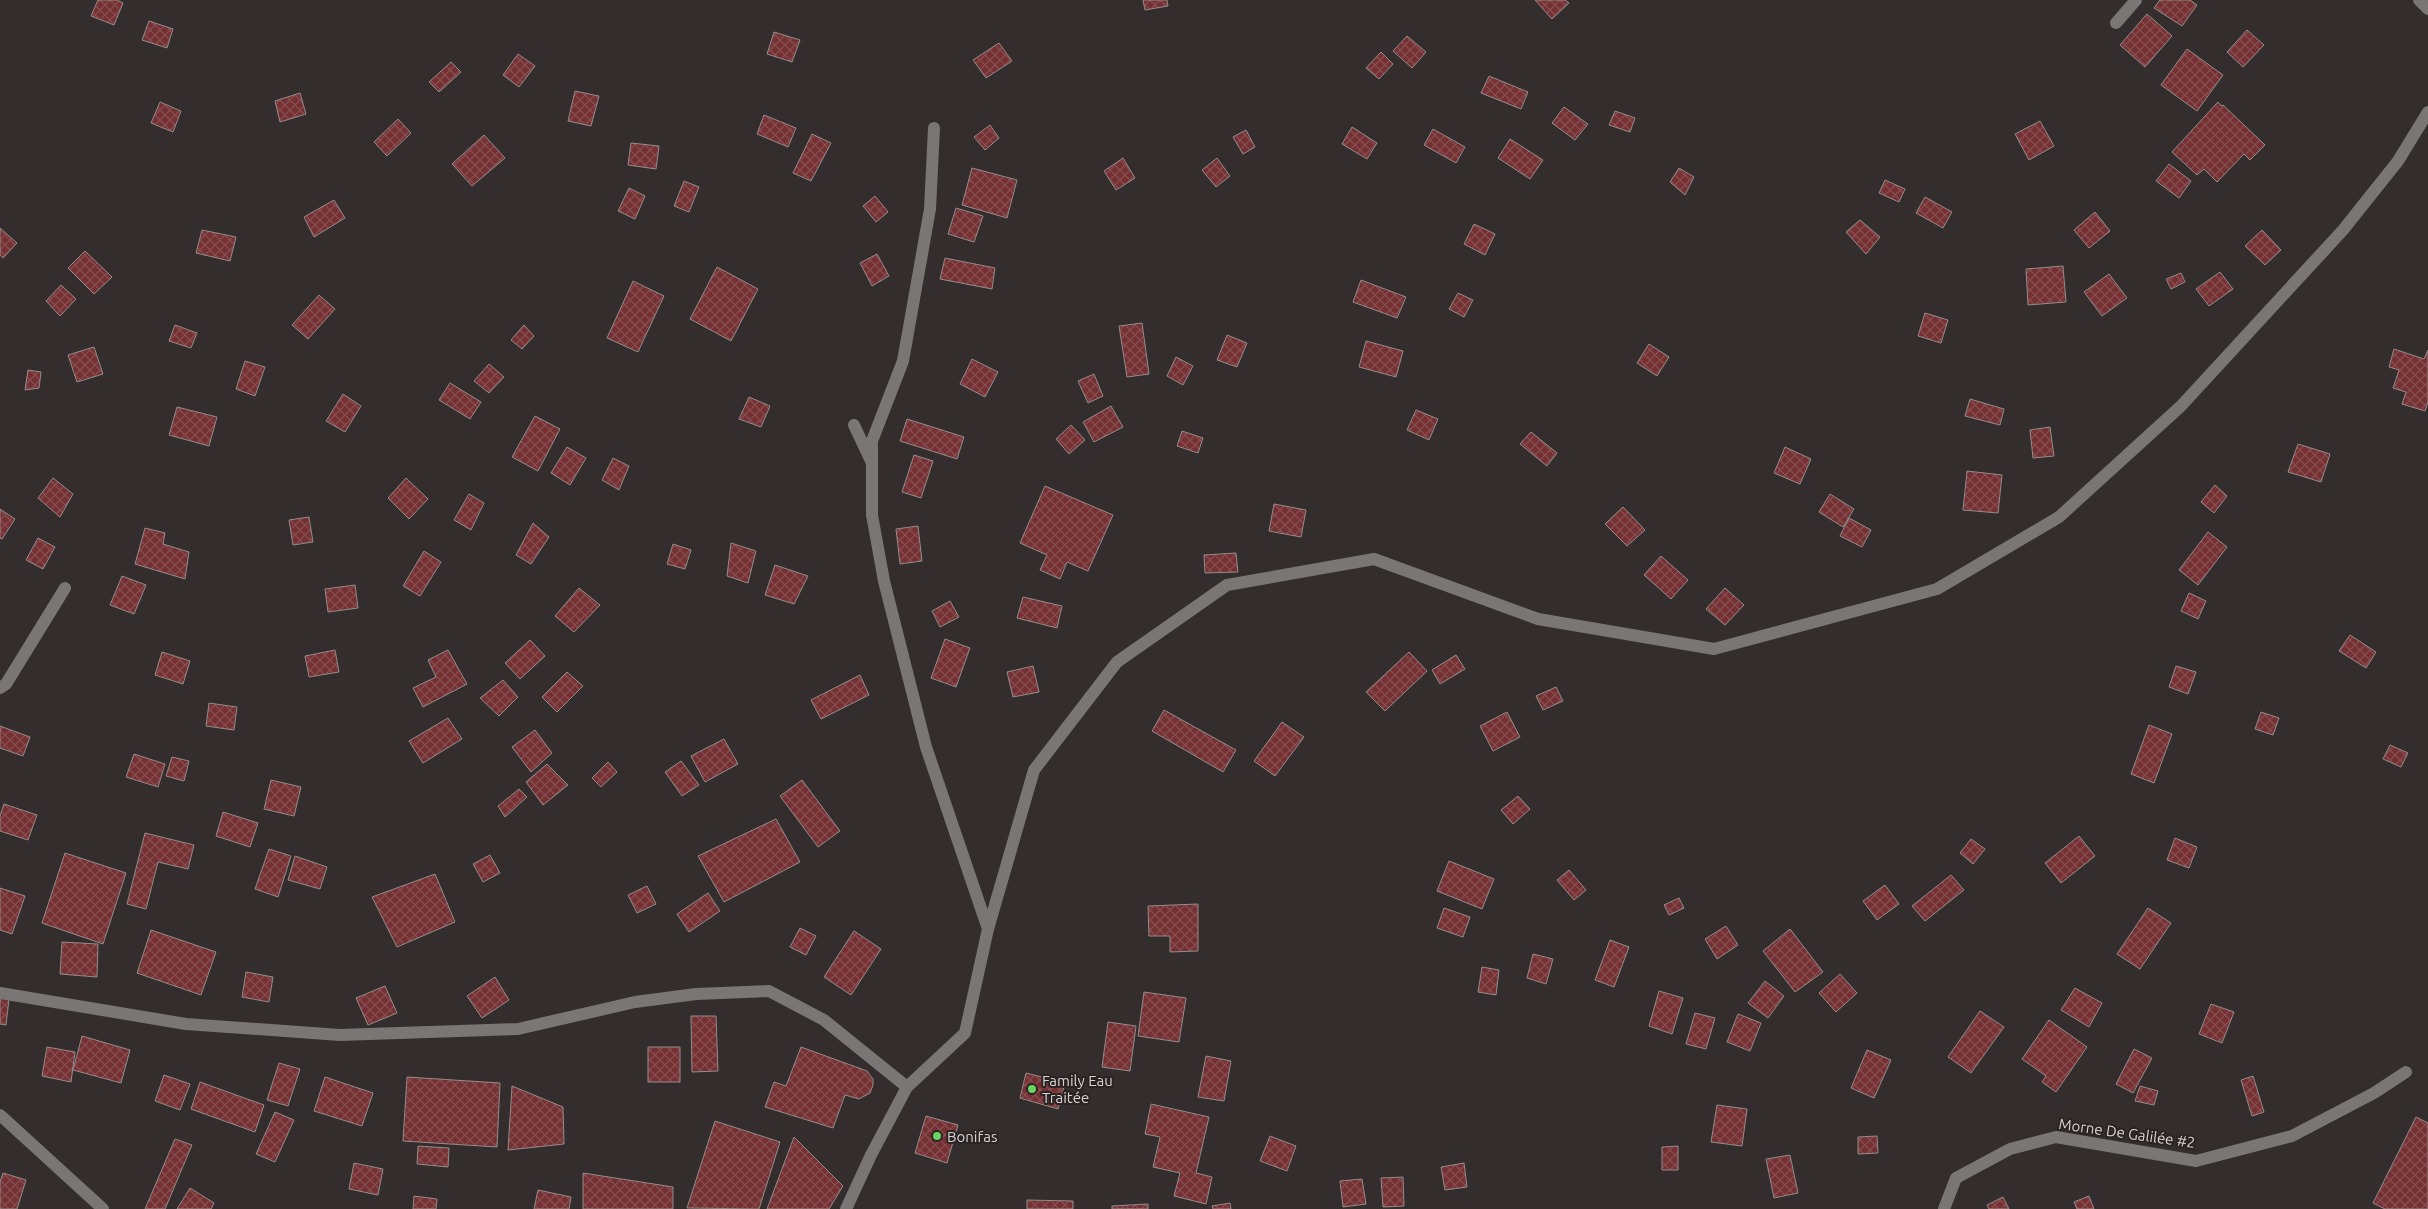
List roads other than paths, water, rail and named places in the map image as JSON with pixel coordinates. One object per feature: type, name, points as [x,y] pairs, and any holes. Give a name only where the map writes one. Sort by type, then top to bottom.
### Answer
[{"type":"street","points":[[2116,23],[2136,0]]},
{"type":"street","points":[[2419,0],[2428,9]]},
{"type":"street","points":[[846,1209],[871,1155],[907,1087],[965,1032],[988,928],[1034,770],[1117,662],[1227,585],[1374,560],[1538,619],[1714,649],[1937,589],[2059,517],[2181,406],[2343,230],[2398,161],[2428,112]]},
{"type":"street","points":[[934,128],[930,209],[902,361],[872,441],[872,515],[887,591],[926,748],[988,928]]},
{"type":"street","points":[[854,425],[872,463]]},
{"type":"street","points":[[0,688],[6,684],[65,588]]},
{"type":"street","points":[[0,993],[186,1024],[340,1035],[518,1030],[635,1002],[696,994],[769,991],[824,1020],[907,1087]]},
{"type":"street","name":"Morne De Galilée #2","points":[[1944,1209],[1956,1178],[2010,1149],[2056,1137],[2196,1161],[2292,1136],[2374,1093],[2406,1072]]},
{"type":"street","points":[[0,1115],[103,1209]]},
{"type":"place","name":"Family Eau Traitée","points":[[1032,1089]]},
{"type":"place","name":"Bonifas","points":[[937,1136]]}]
